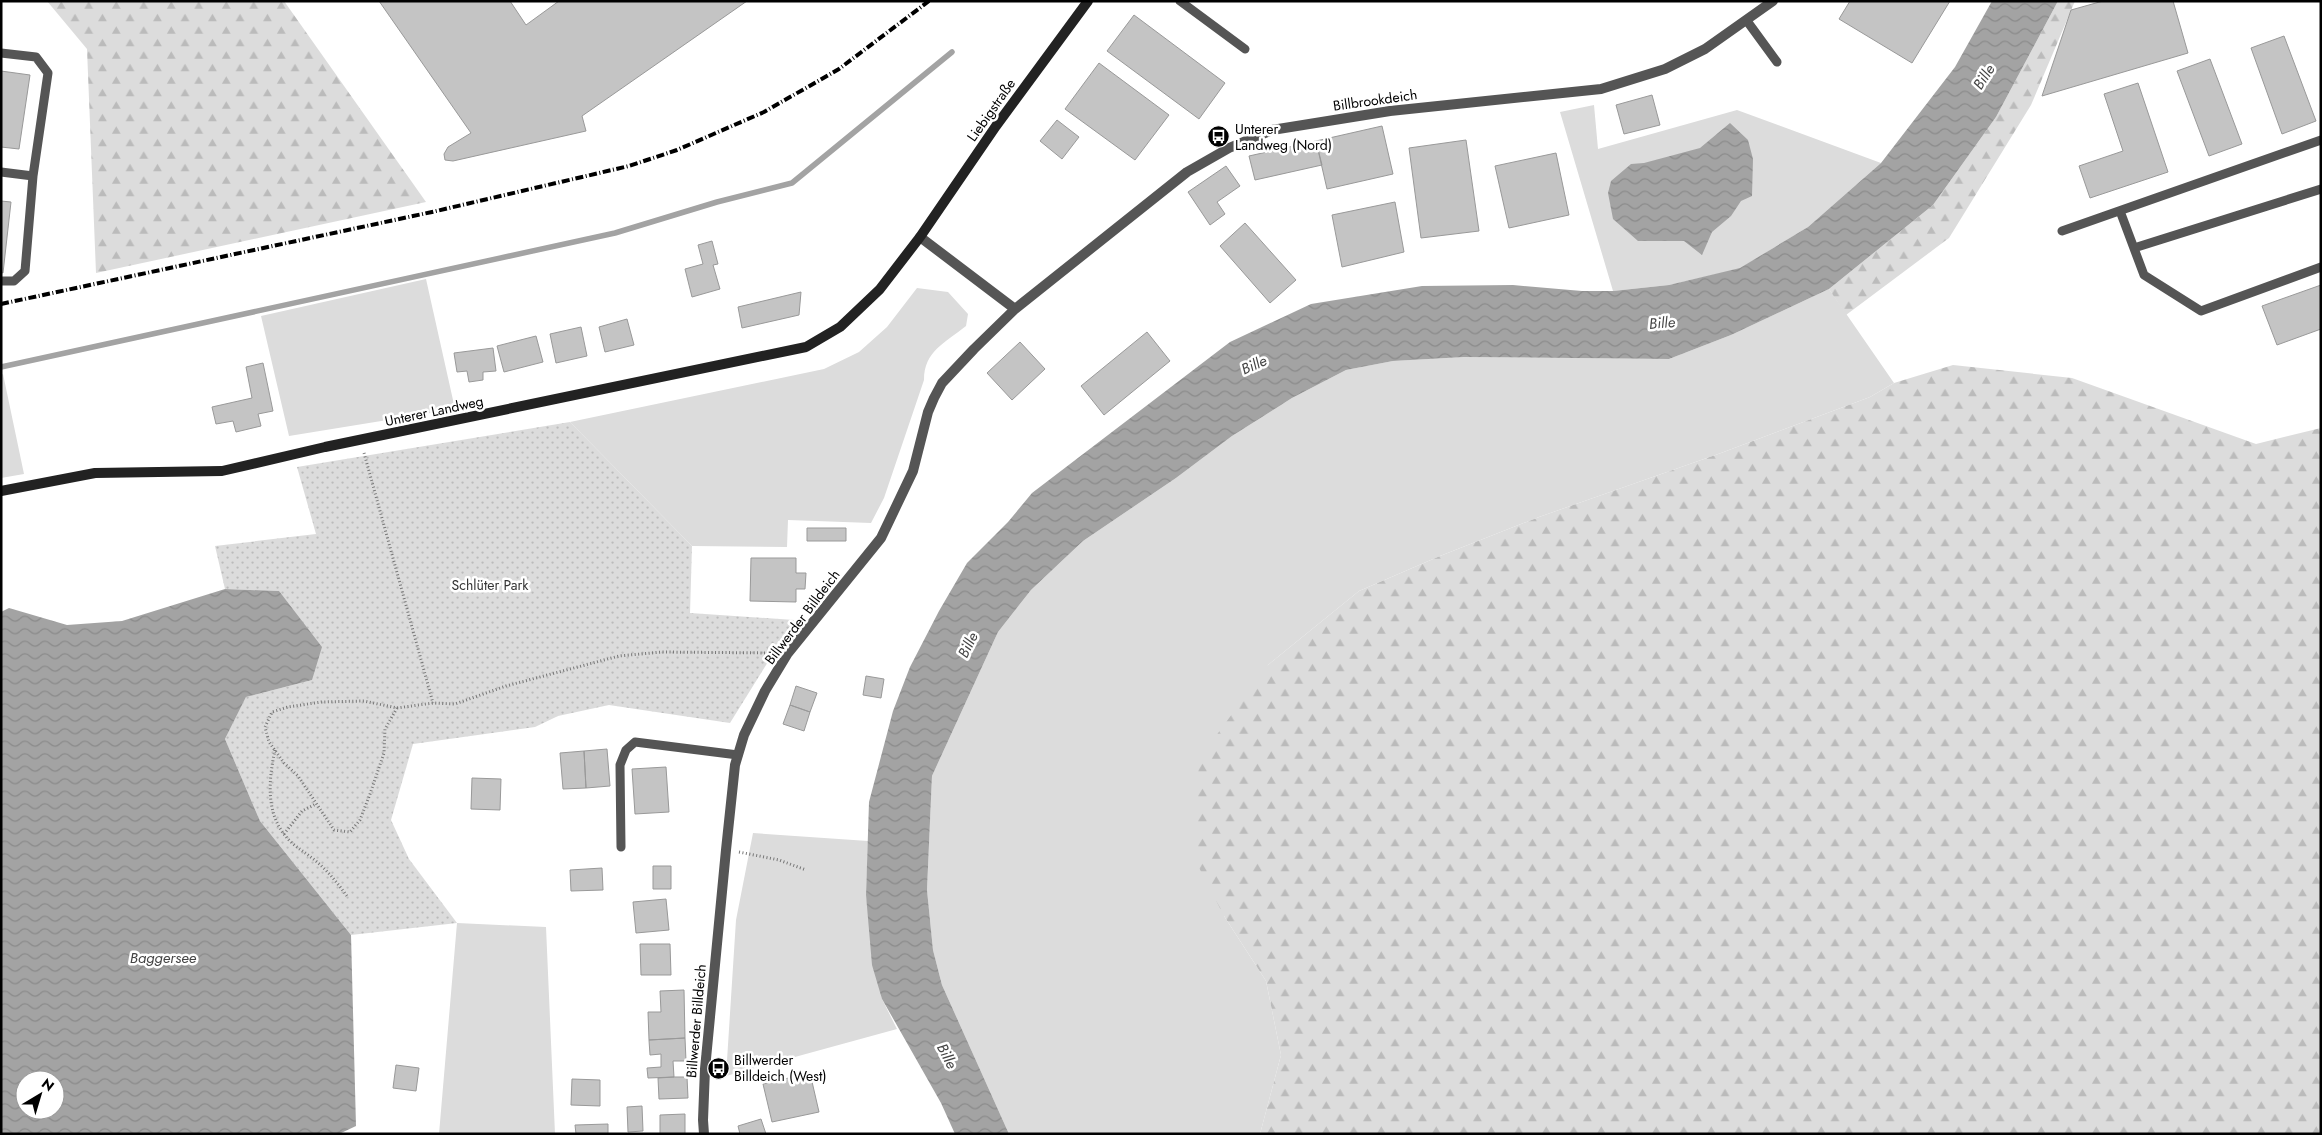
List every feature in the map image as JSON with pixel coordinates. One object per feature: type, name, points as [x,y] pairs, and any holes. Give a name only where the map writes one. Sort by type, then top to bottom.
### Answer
[{"type":"main road","name":"Liebigstraße","points":[[859,311],[880,289],[920,237],[996,126],[1088,1]]},
{"type":"main road","name":"Unterer Landweg","points":[[1,491],[95,473],[222,471],[361,440],[792,351],[806,347],[820,339],[859,311]]},
{"type":"street","name":"Billbrookdeich","points":[[1015,309],[1187,172],[1228,148],[1272,130],[1390,111],[1601,89],[1665,69],[1705,49],[1773,1]]},
{"type":"street","points":[[920,237],[1015,309]]},
{"type":"street","name":"Billwerder Billdeich","points":[[704,1134],[705,1069],[726,850],[738,755],[744,735],[764,691],[788,653],[881,538],[913,471],[928,412],[942,383],[1015,309]]},
{"type":"lane","points":[[1180,1],[1245,49]]},
{"type":"lane","points":[[1747,21],[1776,62]]},
{"type":"lane","points":[[1,53],[36,57],[48,73],[33,176],[25,271],[14,281],[1,281]]},
{"type":"lane","points":[[2062,232],[2321,140]]},
{"type":"lane","points":[[1,172],[33,176]]},
{"type":"lane","points":[[2134,248],[2321,189]]},
{"type":"lane","points":[[2120,211],[2144,275],[2201,311],[2321,268]]},
{"type":"lane","points":[[621,847],[620,765],[626,750],[635,742],[738,755]]},
{"type":"path","points":[[361,440],[373,490],[433,703]]},
{"type":"path","points":[[397,708],[385,729],[384,753],[360,820],[350,832],[334,830],[298,776],[269,742],[265,727],[272,712],[288,706],[364,701],[397,708],[433,703],[455,704],[506,686],[620,656],[698,652],[788,653]]},
{"type":"path","points":[[275,750],[270,772],[270,804],[284,834],[292,843],[317,862],[347,896]]},
{"type":"path","points":[[284,834],[302,811],[316,804]]},
{"type":"path","points":[[726,850],[779,860],[806,870]]},
{"type":"green space","points":[[47,1],[284,1],[426,202],[96,273],[87,49]]},
{"type":"green space","points":[[2058,1],[2075,1],[2031,105],[1949,238],[1846,315],[1829,289],[1933,205],[1996,117]]},
{"type":"green space","points":[[1594,105],[1598,149],[1737,110],[1881,163],[1808,227],[1739,269],[1669,285],[1613,291],[1560,112]]},
{"type":"green space","points":[[426,279],[455,409],[289,436],[261,316]]},
{"type":"green space","points":[[917,288],[948,292],[968,314],[966,326],[937,348],[928,362],[924,380],[884,498],[871,523],[788,520],[787,547],[692,546],[570,422],[824,369],[859,352],[887,327]]},
{"type":"green space","points":[[1829,289],[1894,383],[1870,397],[1721,453],[1539,517],[1440,556],[1359,591],[1268,665],[1224,916],[1266,981],[1281,1055],[1260,1134],[1009,1134],[942,985],[933,950],[927,890],[932,776],[998,632],[1031,590],[1083,541],[1176,478],[1232,436],[1292,398],[1346,370],[1393,361],[1464,357],[1669,359],[1731,335]]},
{"type":"green space","points":[[1953,365],[2072,378],[2256,444],[2321,428],[2321,1134],[1260,1134],[1281,1055],[1266,981],[1224,916],[1193,856],[1199,759],[1268,665],[1359,591],[1440,556],[1539,517],[1721,453],[1870,397],[1894,383]]},
{"type":"green space","points":[[3,374],[24,474],[1,478],[1,375]]},
{"type":"green space","name":"Schlüter Park","points":[[570,422],[692,546],[690,613],[794,620],[730,723],[609,705],[558,716],[535,727],[413,744],[391,820],[409,859],[457,923],[351,935],[260,821],[225,739],[246,697],[312,680],[279,591],[225,589],[215,546],[316,534],[297,467]]},
{"type":"green space","points":[[753,833],[868,841],[866,895],[882,999],[897,1029],[726,1076],[736,920]]},
{"type":"green space","points":[[457,923],[546,927],[555,1134],[439,1134]]},
{"type":"water","name":"Bille","points":[[1992,1],[2058,1],[1996,117],[1933,205],[1829,289],[1731,335],[1669,359],[1464,357],[1393,361],[1346,370],[1292,398],[1232,436],[1176,478],[1083,541],[1031,590],[998,632],[932,776],[927,890],[933,950],[942,985],[1009,1134],[955,1134],[941,1103],[882,999],[872,965],[866,895],[869,802],[893,711],[910,667],[967,563],[1008,522],[1032,493],[1230,342],[1311,304],[1422,286],[1513,285],[1582,291],[1613,291],[1669,285],[1740,268],[1808,227],[1881,163],[1955,67]]},
{"type":"water","points":[[1730,123],[1748,140],[1753,159],[1752,196],[1741,201],[1731,216],[1712,232],[1702,255],[1684,241],[1638,241],[1613,219],[1608,193],[1611,181],[1631,164],[1644,163],[1700,148]]},
{"type":"water","name":"Baggersee","points":[[225,589],[279,591],[322,647],[312,680],[246,697],[225,739],[260,821],[351,935],[356,1126],[339,1134],[1,1134],[1,612],[9,608],[67,625],[122,621]]},
{"type":"building","points":[[379,1],[510,1],[526,25],[559,1],[747,1],[582,116],[586,131],[453,161],[445,160],[444,154],[448,147],[471,133]]},
{"type":"building","points":[[1850,1],[1950,1],[1912,63],[1839,19]]},
{"type":"building","points":[[2103,1],[2173,1],[2188,53],[2042,96],[2071,10]]},
{"type":"building","points":[[1134,15],[1225,83],[1199,119],[1107,51]]},
{"type":"building","points":[[2284,36],[2316,121],[2282,134],[2251,48]]},
{"type":"building","points":[[2210,59],[2242,144],[2209,156],[2177,71]]},
{"type":"building","points":[[1099,63],[1169,115],[1135,160],[1065,109]]},
{"type":"building","points":[[1,71],[30,75],[19,149],[1,147]]},
{"type":"building","points":[[2138,83],[2168,172],[2090,198],[2079,166],[2123,151],[2104,94]]},
{"type":"building","points":[[1652,95],[1660,125],[1624,134],[1616,105]]},
{"type":"building","points":[[1057,120],[1079,137],[1062,159],[1040,141]]},
{"type":"building","points":[[1382,126],[1393,174],[1327,189],[1316,141]]},
{"type":"building","points":[[1466,140],[1479,231],[1421,238],[1409,148]]},
{"type":"building","points":[[1316,141],[1322,165],[1255,180],[1249,156]]},
{"type":"building","points":[[1556,153],[1569,215],[1509,228],[1495,166]]},
{"type":"building","points":[[1226,166],[1240,186],[1217,202],[1225,214],[1210,225],[1188,192]]},
{"type":"building","points":[[1,201],[11,202],[3,273],[1,272]]},
{"type":"building","points":[[1395,202],[1404,252],[1342,267],[1332,215]]},
{"type":"building","points":[[1245,223],[1296,280],[1270,303],[1220,246]]},
{"type":"building","points":[[712,241],[718,264],[713,265],[720,289],[692,297],[685,269],[703,264],[698,245]]},
{"type":"building","points":[[2321,285],[2321,329],[2277,345],[2262,306]]},
{"type":"building","points":[[801,292],[799,315],[742,328],[738,307]]},
{"type":"building","points":[[627,319],[634,345],[605,352],[599,327]]},
{"type":"building","points":[[581,327],[587,356],[556,363],[550,334]]},
{"type":"building","points":[[1147,332],[1170,361],[1104,415],[1081,386]]},
{"type":"building","points":[[536,336],[543,362],[504,372],[497,346]]},
{"type":"building","points":[[1020,342],[1045,369],[1012,400],[987,373]]},
{"type":"building","points":[[493,348],[496,371],[483,372],[483,380],[469,382],[467,371],[457,372],[454,353]]},
{"type":"building","points":[[263,363],[273,411],[258,414],[261,426],[236,432],[233,421],[216,424],[212,407],[252,398],[246,367]]},
{"type":"building","points":[[807,528],[846,528],[846,541],[807,541]]},
{"type":"building","points":[[751,558],[796,558],[796,573],[806,573],[805,589],[796,589],[796,602],[750,601]]},
{"type":"building","points":[[866,676],[884,679],[881,698],[863,695]]},
{"type":"building","points":[[796,686],[817,693],[810,712],[790,705]]},
{"type":"building","points":[[790,705],[810,712],[804,731],[783,724]]},
{"type":"building","points":[[607,749],[610,786],[586,788],[584,751]]},
{"type":"building","points":[[584,751],[586,788],[563,789],[560,753]]},
{"type":"building","points":[[666,767],[669,812],[635,814],[632,769]]},
{"type":"building","points":[[472,778],[501,779],[500,810],[471,809]]},
{"type":"building","points":[[653,866],[671,866],[671,889],[653,889]]},
{"type":"building","points":[[602,868],[603,890],[571,891],[570,870]]},
{"type":"building","points":[[666,899],[669,930],[636,933],[633,902]]},
{"type":"building","points":[[640,944],[670,944],[671,975],[641,975]]},
{"type":"building","points":[[684,990],[685,1038],[649,1040],[648,1012],[661,1012],[660,991]]},
{"type":"building","points":[[685,1038],[686,1061],[673,1061],[674,1077],[648,1078],[647,1068],[661,1067],[661,1054],[650,1055],[649,1040]]},
{"type":"building","points":[[396,1065],[419,1068],[416,1091],[393,1088]]},
{"type":"building","points":[[810,1073],[819,1112],[772,1122],[763,1084]]},
{"type":"building","points":[[687,1077],[688,1098],[659,1099],[658,1078]]},
{"type":"building","points":[[572,1079],[600,1080],[600,1106],[571,1105]]},
{"type":"building","points":[[642,1106],[643,1131],[628,1132],[627,1107]]},
{"type":"building","points":[[685,1114],[685,1134],[660,1134],[660,1115]]},
{"type":"building","points":[[761,1119],[766,1134],[740,1134],[738,1126]]},
{"type":"building","points":[[608,1124],[608,1134],[576,1134],[575,1125]]},
{"type":"waterway","points":[[1,367],[615,233],[717,202],[792,183],[952,52]]},
{"type":"railway","points":[[1,304],[432,212],[629,166],[677,150],[764,112],[839,69],[929,1]]},
{"type":"place","name":"Unterer Landweg (Nord)","points":[[1219,137]]},
{"type":"place","name":"Billwerder Billdeich (West)","points":[[718,1068]]}]
